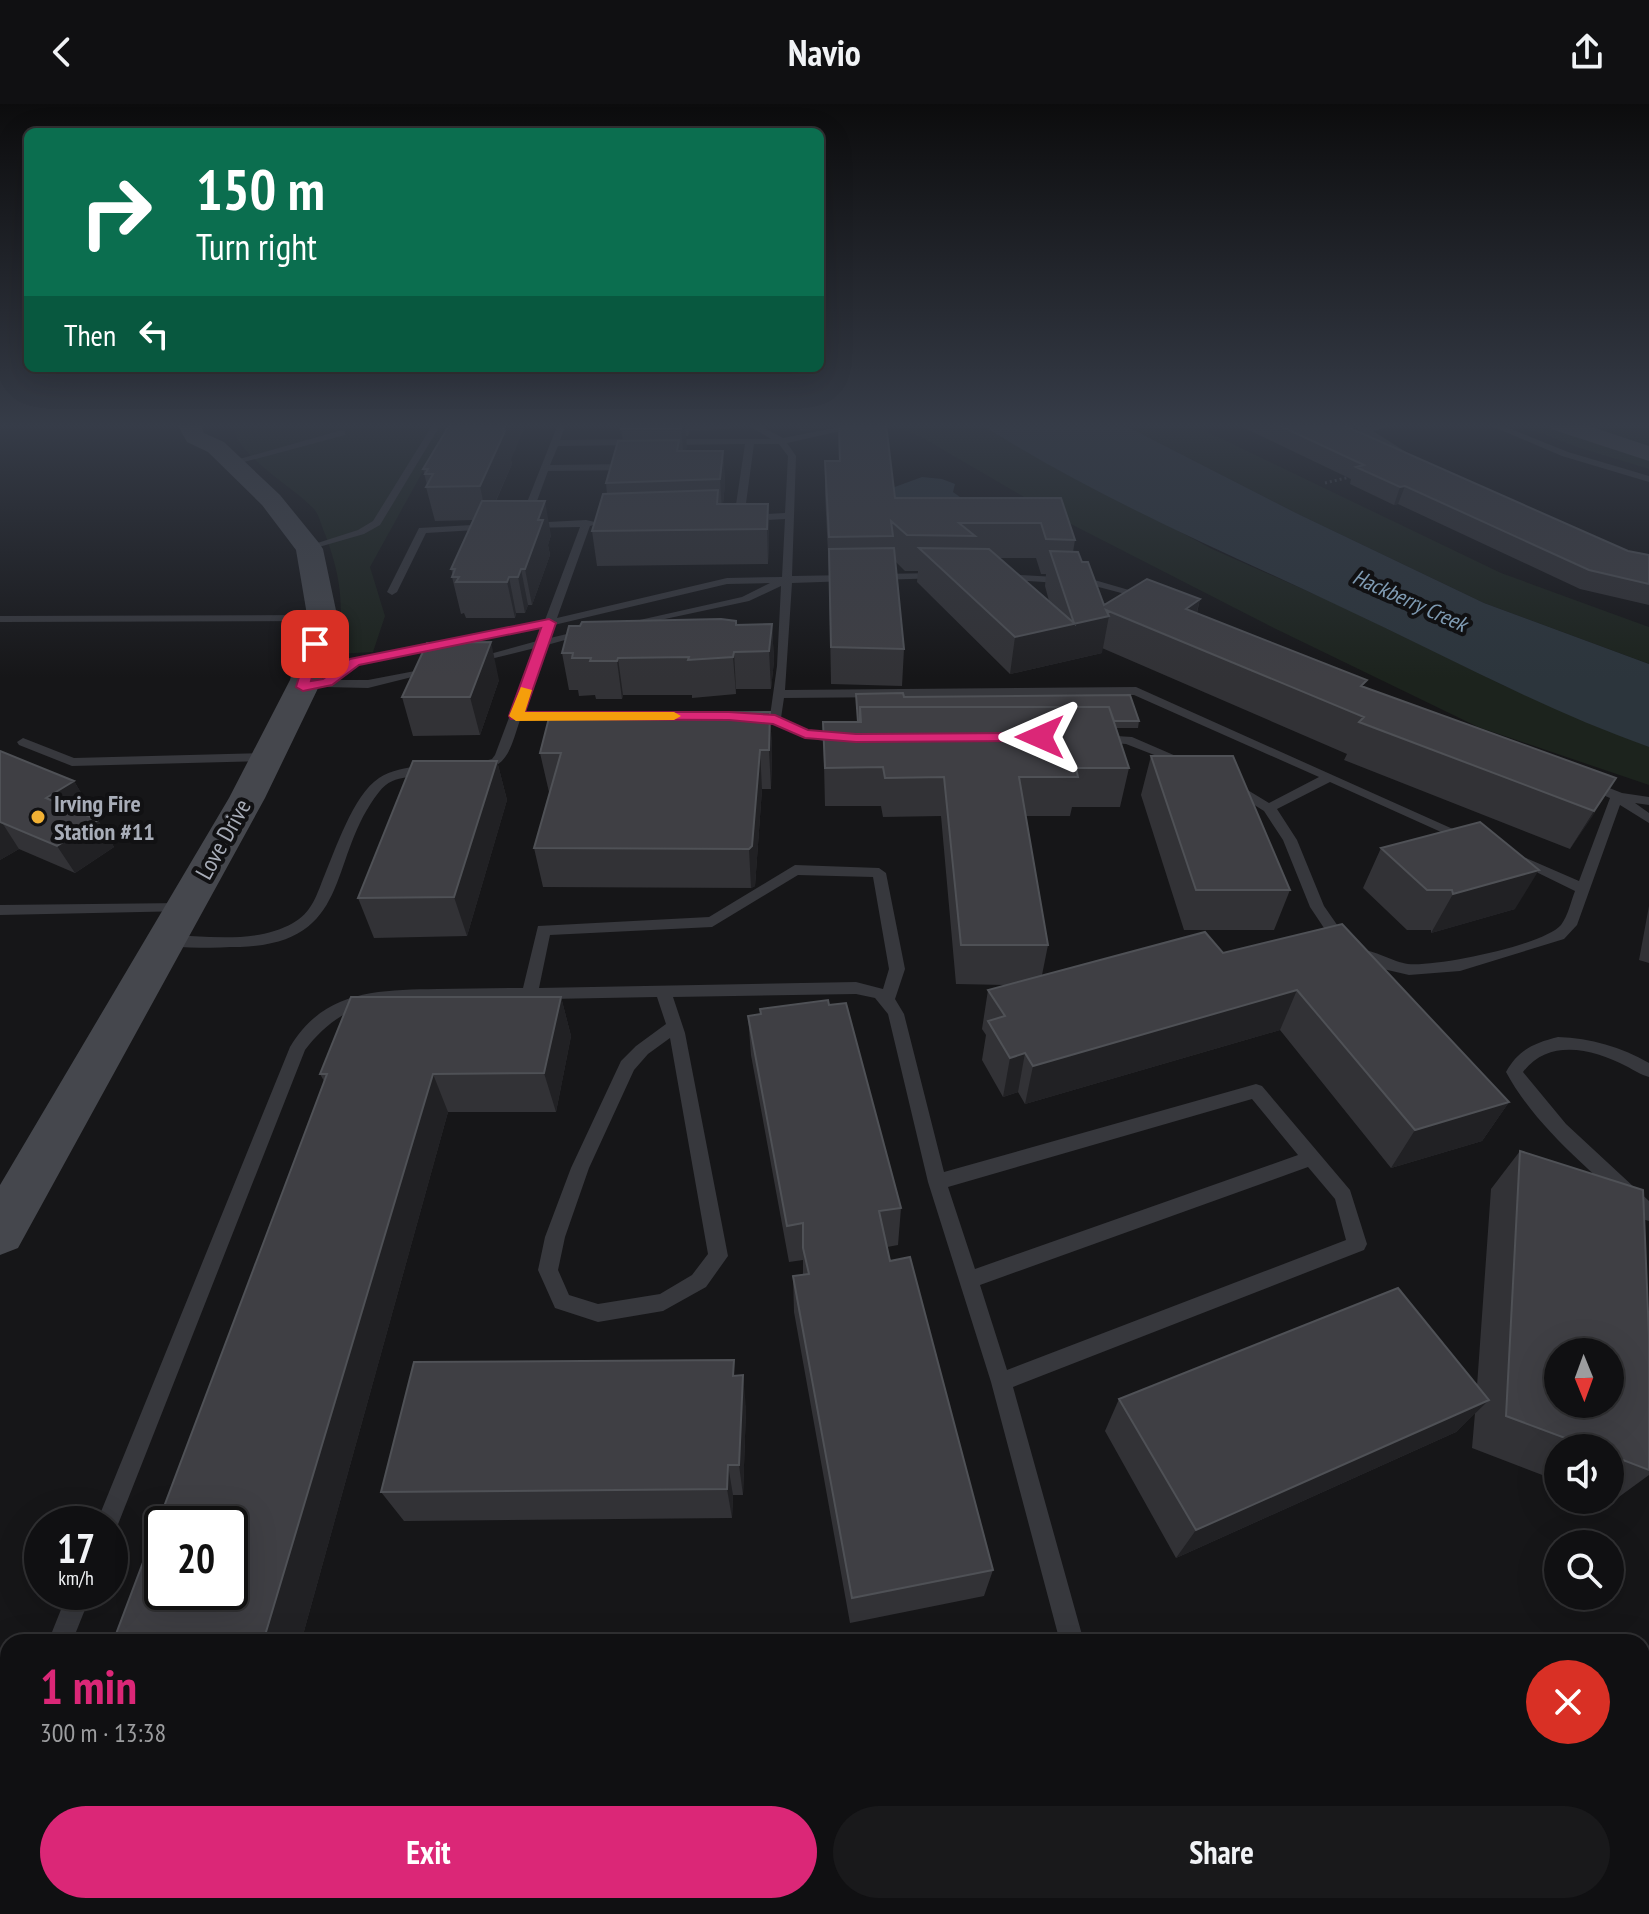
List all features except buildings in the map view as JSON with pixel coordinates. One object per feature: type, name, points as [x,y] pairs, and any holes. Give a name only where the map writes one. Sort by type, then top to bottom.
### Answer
[{"type":"street","name":"Love Drive","points":[[0,1232],[267,757],[315,684],[321,618],[309,549],[278,508]]},
{"type":"lane","points":[[309,549],[361,532],[377,523],[386,508]]},
{"type":"lane","points":[[523,526],[530,508]]},
{"type":"lane","points":[[739,518],[740,508]]},
{"type":"lane","points":[[775,720],[783,666],[788,508]]},
{"type":"lane","points":[[723,519],[787,516]]},
{"type":"lane","points":[[465,768],[496,762],[501,756],[586,523]]},
{"type":"lane","points":[[509,526],[601,523]]},
{"type":"lane","points":[[392,592],[422,530],[495,527]]},
{"type":"lane","points":[[315,684],[354,662],[549,623],[727,581],[948,576]]},
{"type":"lane","points":[[994,577],[1091,582],[1130,590],[1158,601]]},
{"type":"lane","points":[[606,628],[745,599],[786,580]]},
{"type":"lane","points":[[0,619],[321,618]]},
{"type":"lane","points":[[459,663],[592,631]]},
{"type":"lane","points":[[315,684],[368,684],[444,667]]},
{"type":"lane","points":[[779,694],[1136,691],[1483,845]]},
{"type":"lane","points":[[516,716],[578,716]]},
{"type":"lane","points":[[729,716],[775,720],[805,734],[856,738]]},
{"type":"lane","points":[[1083,738],[1128,740],[1177,757],[1205,772]]},
{"type":"lane","points":[[23,742],[72,762],[267,757]]},
{"type":"lane","points":[[0,910],[175,924],[262,940],[278,937],[305,925],[315,914],[357,820],[376,787],[403,772],[441,769]]},
{"type":"lane","points":[[1269,808],[1328,778]]},
{"type":"lane","points":[[1575,778],[1617,796],[1649,819]]},
{"type":"lane","points":[[1219,780],[1269,808],[1290,840],[1317,907],[1340,942],[1375,963],[1411,971],[1438,970],[1559,935],[1570,925],[1617,796]]},
{"type":"lane","points":[[1617,796],[1649,801]]},
{"type":"lane","points":[[1511,857],[1582,888]]},
{"type":"lane","points":[[530,993],[543,930],[712,922],[795,870],[879,873],[897,969],[888,998]]},
{"type":"lane","points":[[114,1506],[298,1047],[319,1021],[357,999],[377,996],[856,988],[878,991],[888,998],[896,1014],[937,1182],[1001,1382],[1070,1634]]},
{"type":"lane","points":[[663,991],[674,1026],[718,1256],[699,1281],[663,1302],[598,1313],[562,1302],[548,1270],[555,1237],[580,1168],[627,1066],[642,1050],[674,1026]]},
{"type":"lane","points":[[1649,1071],[1627,1056],[1595,1045],[1566,1043],[1540,1048],[1522,1057],[1514,1072],[1555,1123],[1649,1213]]},
{"type":"lane","points":[[937,1182],[1256,1091],[1343,1196],[1357,1244],[1001,1382]]},
{"type":"lane","points":[[968,1280],[1311,1158]]},
{"type":"lane","points":[[63,1634],[73,1610]]},
{"type":"shaded area","points":[[402,508],[370,567],[385,616],[373,652],[337,654],[341,607],[338,579],[331,550],[314,510]]},
{"type":"shaded area","points":[[1044,508],[1137,508],[1212,549],[1339,605],[1505,686],[1649,747],[1649,785],[1478,727],[1276,629]]},
{"type":"shaded area","points":[[1287,508],[1367,508],[1501,573],[1649,627],[1649,664],[1484,603]]},
{"type":"water","points":[[888,508],[923,508],[887,516]]},
{"type":"water","name":"Hackberry Creek","points":[[1133,508],[1287,508],[1484,603],[1649,664],[1649,747],[1531,698]]},
{"type":"slow traffic","points":[[526,690],[516,716],[674,716]]},
{"type":"place","name":"Irving Fire Station #11","points":[[38,817]]},
{"type":"route","points":[[315,644],[303,687],[327,682],[354,662],[549,623],[516,716],[729,716],[775,720],[805,734],[856,738],[1040,737]]}]
